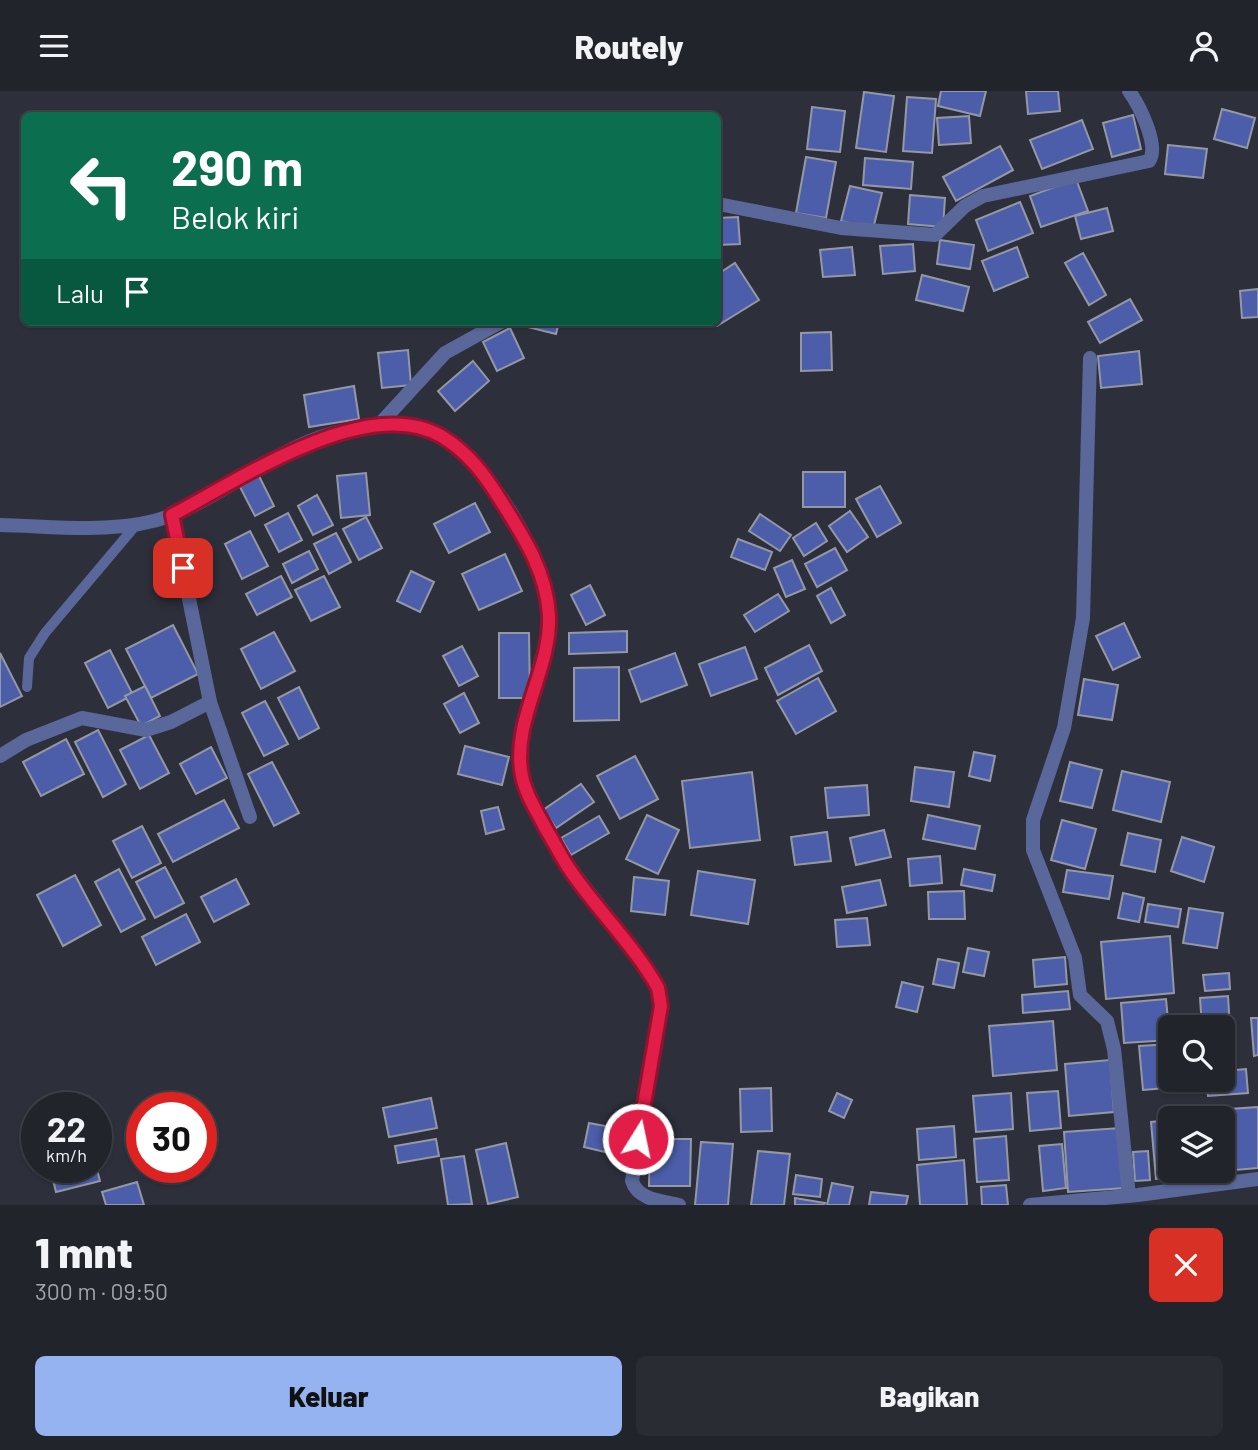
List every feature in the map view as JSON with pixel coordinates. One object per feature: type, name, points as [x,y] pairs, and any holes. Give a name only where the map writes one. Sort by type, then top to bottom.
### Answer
[{"type":"street","points":[[721,205],[841,228],[935,235],[958,211],[983,196],[1149,162],[1153,152],[1144,118],[1129,91]]},
{"type":"street","points":[[378,426],[445,353],[494,326]]},
{"type":"street","points":[[1090,358],[1083,618],[1064,728],[1039,799],[1031,837],[1032,850],[1075,958],[1080,995],[1107,1021],[1114,1049],[1129,1196]]},
{"type":"street","points":[[0,525],[136,524],[172,515],[299,447],[344,431],[378,426],[411,427],[439,435],[465,453],[487,479],[524,538],[542,574],[549,617],[545,653],[521,734],[519,755],[522,779],[532,803],[570,870],[658,988],[661,1006],[632,1181],[639,1193],[646,1197],[679,1205]]},
{"type":"street","points":[[172,515],[210,702],[250,817]]},
{"type":"street","points":[[0,756],[26,740],[82,718],[146,730],[172,722],[210,702]]},
{"type":"street","points":[[1030,1205],[1129,1196],[1258,1179]]},
{"type":"lane","points":[[27,687],[29,658],[45,633],[136,524]]},
{"type":"building","points":[[941,91],[986,91],[980,116],[938,106]]},
{"type":"building","points":[[1026,91],[1058,91],[1060,111],[1028,114]]},
{"type":"building","points":[[864,92],[894,96],[886,152],[856,148]]},
{"type":"building","points":[[907,97],[936,99],[932,153],[903,151]]},
{"type":"building","points":[[812,107],[845,111],[840,152],[807,149]]},
{"type":"building","points":[[1222,109],[1255,118],[1247,148],[1214,139]]},
{"type":"building","points":[[1133,115],[1141,149],[1112,157],[1103,123]]},
{"type":"building","points":[[969,116],[971,143],[939,145],[937,118]]},
{"type":"building","points":[[1082,120],[1093,149],[1042,169],[1030,140]]},
{"type":"building","points":[[1168,145],[1207,149],[1203,178],[1165,174]]},
{"type":"building","points":[[1000,146],[1013,170],[956,201],[943,177]]},
{"type":"building","points":[[806,157],[836,162],[826,218],[796,213]]},
{"type":"building","points":[[865,158],[913,162],[911,189],[863,185]]},
{"type":"building","points":[[1076,179],[1088,211],[1041,227],[1030,196]]},
{"type":"building","points":[[850,186],[882,193],[873,229],[841,221]]},
{"type":"building","points":[[910,195],[945,198],[943,227],[908,224]]},
{"type":"building","points":[[1020,202],[1033,233],[988,251],[976,220]]},
{"type":"building","points":[[1107,208],[1113,231],[1081,239],[1075,216]]},
{"type":"building","points":[[738,217],[740,244],[721,245],[721,218]]},
{"type":"building","points":[[940,240],[974,245],[970,269],[937,264]]},
{"type":"building","points":[[913,244],[915,271],[883,274],[880,246]]},
{"type":"building","points":[[852,247],[855,275],[823,277],[820,250]]},
{"type":"building","points":[[1017,247],[1028,277],[994,291],[982,261]]},
{"type":"building","points":[[1083,253],[1106,295],[1089,305],[1065,263]]},
{"type":"building","points":[[735,263],[759,300],[721,324],[721,272]]},
{"type":"building","points":[[922,275],[969,287],[963,311],[916,300]]},
{"type":"building","points":[[1258,289],[1258,317],[1242,318],[1240,291]]},
{"type":"building","points":[[1130,299],[1142,320],[1100,343],[1088,322]]},
{"type":"building","points":[[524,326],[558,326],[556,334]]},
{"type":"building","points":[[510,328],[524,358],[497,371],[483,342]]},
{"type":"building","points":[[831,332],[832,370],[801,371],[801,333]]},
{"type":"building","points":[[408,350],[411,385],[382,388],[378,353]]},
{"type":"building","points":[[1139,351],[1142,384],[1101,388],[1098,356]]},
{"type":"building","points":[[473,361],[489,381],[455,411],[438,391]]},
{"type":"building","points":[[354,386],[359,419],[309,427],[304,395]]},
{"type":"building","points":[[803,472],[845,472],[845,507],[803,507]]},
{"type":"building","points":[[366,473],[370,515],[341,518],[337,476]]},
{"type":"building","points":[[259,476],[274,506],[255,516],[240,487]]},
{"type":"building","points":[[880,486],[901,523],[877,537],[856,499]]},
{"type":"building","points":[[317,495],[333,525],[313,535],[298,506]]},
{"type":"building","points":[[475,503],[490,532],[449,553],[434,524]]},
{"type":"building","points":[[850,511],[868,537],[847,552],[829,526]]},
{"type":"building","points":[[288,513],[302,540],[279,552],[265,525]]},
{"type":"building","points":[[760,514],[791,535],[780,551],[749,531]]},
{"type":"building","points":[[366,517],[382,548],[359,560],[343,529]]},
{"type":"building","points":[[816,523],[827,541],[804,556],[793,538]]},
{"type":"building","points":[[250,531],[268,566],[242,579],[225,544]]},
{"type":"building","points":[[336,533],[351,562],[329,574],[314,544]]},
{"type":"building","points":[[738,539],[772,552],[765,570],[731,557]]},
{"type":"building","points":[[835,548],[847,570],[817,587],[805,564]]},
{"type":"building","points":[[309,551],[318,569],[292,583],[283,564]]},
{"type":"building","points":[[505,554],[522,591],[479,610],[462,574]]},
{"type":"building","points":[[792,560],[805,589],[786,597],[774,568]]},
{"type":"building","points":[[411,571],[434,582],[420,612],[397,601]]},
{"type":"building","points":[[281,576],[292,597],[257,615],[246,594]]},
{"type":"building","points":[[324,576],[340,607],[311,621],[295,590]]},
{"type":"building","points":[[590,585],[605,615],[586,625],[571,595]]},
{"type":"building","points":[[831,588],[845,615],[831,623],[817,596]]},
{"type":"building","points":[[778,594],[789,611],[755,632],[744,615]]},
{"type":"building","points":[[1124,623],[1140,657],[1113,670],[1096,636]]},
{"type":"building","points":[[173,625],[198,674],[151,698],[126,649]]},
{"type":"building","points":[[627,631],[627,652],[569,654],[569,633]]},
{"type":"building","points":[[274,632],[295,671],[261,689],[241,649]]},
{"type":"building","points":[[499,633],[529,633],[530,698],[499,698]]},
{"type":"building","points":[[809,645],[822,671],[778,695],[765,668]]},
{"type":"building","points":[[462,646],[478,676],[459,686],[443,656]]},
{"type":"building","points":[[745,647],[757,679],[711,696],[699,664]]},
{"type":"building","points":[[110,650],[133,695],[108,708],[85,663]]},
{"type":"building","points":[[0,653],[22,696],[0,707]]},
{"type":"building","points":[[675,653],[687,685],[641,702],[629,670]]},
{"type":"building","points":[[619,667],[619,720],[574,721],[574,668]]},
{"type":"building","points":[[818,678],[836,711],[796,734],[777,701]]},
{"type":"building","points":[[1084,679],[1118,685],[1112,720],[1078,715]]},
{"type":"building","points":[[145,686],[160,716],[141,726],[125,696]]},
{"type":"building","points":[[299,687],[319,728],[299,739],[278,698]]},
{"type":"building","points":[[464,693],[479,723],[460,733],[444,704]]},
{"type":"building","points":[[265,701],[288,744],[264,756],[242,713]]},
{"type":"building","points":[[98,730],[126,784],[103,797],[75,742]]},
{"type":"building","points":[[149,735],[169,773],[140,789],[120,750]]},
{"type":"building","points":[[66,739],[84,774],[41,796],[23,762]]},
{"type":"building","points":[[465,746],[509,757],[502,785],[458,774]]},
{"type":"building","points":[[211,747],[227,778],[196,794],[180,764]]},
{"type":"building","points":[[974,752],[995,756],[990,781],[969,776]]},
{"type":"building","points":[[635,756],[658,799],[620,819],[597,776]]},
{"type":"building","points":[[272,762],[299,813],[274,826],[248,774]]},
{"type":"building","points":[[1070,762],[1102,770],[1092,808],[1060,801]]},
{"type":"building","points":[[915,767],[954,772],[949,807],[911,801]]},
{"type":"building","points":[[1122,771],[1170,782],[1161,822],[1113,810]]},
{"type":"building","points":[[752,772],[760,840],[690,848],[682,781]]},
{"type":"building","points":[[581,784],[594,802],[556,828],[543,810]]},
{"type":"building","points":[[867,785],[869,815],[828,818],[825,788]]},
{"type":"building","points":[[224,800],[239,828],[173,862],[158,834]]},
{"type":"building","points":[[498,807],[504,829],[486,834],[481,811]]},
{"type":"building","points":[[647,815],[679,830],[658,874],[626,859]]},
{"type":"building","points":[[928,815],[980,826],[975,849],[923,839]]},
{"type":"building","points":[[599,816],[609,833],[571,855],[561,838]]},
{"type":"building","points":[[1062,820],[1096,829],[1085,869],[1051,860]]},
{"type":"building","points":[[142,826],[161,863],[132,878],[113,841]]},
{"type":"building","points":[[884,830],[891,857],[856,865],[850,838]]},
{"type":"building","points":[[827,832],[831,861],[795,865],[791,837]]},
{"type":"building","points":[[1128,833],[1161,840],[1155,872],[1121,865]]},
{"type":"building","points":[[1182,837],[1214,847],[1204,882],[1171,871]]},
{"type":"building","points":[[940,856],[942,883],[910,886],[908,859]]},
{"type":"building","points":[[165,867],[184,903],[155,918],[136,882]]},
{"type":"building","points":[[119,869],[145,919],[121,932],[95,882]]},
{"type":"building","points":[[964,869],[995,875],[992,891],[961,885]]},
{"type":"building","points":[[1067,870],[1113,876],[1109,899],[1063,892]]},
{"type":"building","points":[[698,871],[755,880],[748,924],[691,915]]},
{"type":"building","points":[[75,875],[101,925],[63,946],[37,895]]},
{"type":"building","points":[[634,877],[669,881],[665,915],[631,911]]},
{"type":"building","points":[[236,879],[249,904],[214,922],[201,897]]},
{"type":"building","points":[[880,880],[886,905],[847,913],[842,887]]},
{"type":"building","points":[[964,891],[965,919],[929,919],[928,892]]},
{"type":"building","points":[[1123,893],[1144,898],[1139,922],[1118,918]]},
{"type":"building","points":[[1148,904],[1181,909],[1178,927],[1145,922]]},
{"type":"building","points":[[1189,908],[1223,913],[1217,948],[1183,943]]},
{"type":"building","points":[[186,914],[200,942],[156,965],[142,937]]},
{"type":"building","points":[[867,918],[870,945],[837,947],[835,920]]},
{"type":"building","points":[[1170,936],[1174,993],[1106,999],[1101,942]]},
{"type":"building","points":[[968,948],[989,952],[984,976],[963,972]]},
{"type":"building","points":[[1065,957],[1067,984],[1035,987],[1033,960]]},
{"type":"building","points":[[938,959],[959,963],[954,988],[933,984]]},
{"type":"building","points":[[1229,973],[1230,989],[1205,991],[1203,975]]},
{"type":"building","points":[[902,982],[923,987],[917,1012],[896,1007]]},
{"type":"building","points":[[1068,991],[1070,1009],[1023,1013],[1022,995]]},
{"type":"building","points":[[1228,996],[1229,1015],[1201,1015],[1200,998]]},
{"type":"building","points":[[1166,999],[1168,1015],[1158,1015],[1158,1041],[1124,1043],[1121,1003]]},
{"type":"building","points":[[1251,1018],[1258,1018],[1258,1055],[1254,1056]]},
{"type":"building","points":[[1053,1021],[1057,1070],[993,1076],[989,1026]]},
{"type":"building","points":[[1158,1045],[1158,1089],[1143,1090],[1139,1046]]},
{"type":"building","points":[[1110,1060],[1114,1112],[1069,1116],[1065,1064]]},
{"type":"building","points":[[1246,1069],[1248,1093],[1208,1096],[1208,1092],[1235,1092],[1235,1070]]},
{"type":"building","points":[[771,1088],[772,1131],[741,1132],[740,1089]]},
{"type":"building","points":[[1058,1091],[1061,1128],[1030,1131],[1027,1093]]},
{"type":"building","points":[[837,1093],[852,1100],[844,1118],[829,1111]]},
{"type":"building","points":[[1011,1093],[1013,1129],[976,1132],[973,1096]]},
{"type":"building","points":[[431,1098],[437,1128],[389,1137],[383,1108]]},
{"type":"building","points":[[1258,1107],[1258,1168],[1235,1170],[1235,1109]]},
{"type":"building","points":[[1158,1121],[1158,1179],[1156,1179],[1151,1122]]},
{"type":"building","points":[[589,1123],[611,1127],[605,1152],[584,1147]]},
{"type":"building","points":[[954,1126],[956,1157],[919,1160],[917,1129]]},
{"type":"building","points":[[1120,1128],[1125,1188],[1068,1192],[1064,1132]]},
{"type":"building","points":[[1006,1136],[1009,1180],[977,1182],[974,1139]]},
{"type":"building","points":[[436,1139],[439,1156],[398,1163],[395,1146]]},
{"type":"building","points":[[650,1139],[691,1139],[690,1186],[649,1186]]},
{"type":"building","points":[[701,1142],[733,1144],[728,1205],[695,1205]]},
{"type":"building","points":[[506,1143],[518,1197],[488,1204],[476,1150]]},
{"type":"building","points":[[1062,1144],[1066,1188],[1043,1191],[1039,1146]]},
{"type":"building","points":[[758,1151],[790,1154],[784,1205],[751,1205]]},
{"type":"building","points":[[1148,1151],[1150,1180],[1135,1181],[1133,1152]]},
{"type":"building","points":[[464,1156],[472,1204],[448,1205],[441,1159]]},
{"type":"building","points":[[964,1160],[967,1205],[920,1205],[917,1165]]},
{"type":"building","points":[[796,1175],[822,1179],[820,1197],[793,1194]]},
{"type":"building","points":[[54,1183],[92,1183],[56,1192]]},
{"type":"building","points":[[137,1183],[144,1205],[106,1205],[102,1192]]},
{"type":"building","points":[[832,1183],[853,1187],[849,1205],[827,1205]]},
{"type":"building","points":[[1006,1185],[1008,1205],[982,1205],[981,1187]]},
{"type":"building","points":[[871,1192],[908,1196],[906,1205],[869,1205]]},
{"type":"building","points":[[795,1198],[825,1203],[795,1205]]},
{"type":"route","points":[[183,568],[172,515],[299,447],[344,431],[378,426],[411,427],[439,435],[465,453],[487,479],[524,538],[542,574],[549,617],[545,653],[521,734],[519,755],[522,779],[532,803],[570,870],[651,975],[658,988],[661,1006],[638,1139]]}]
